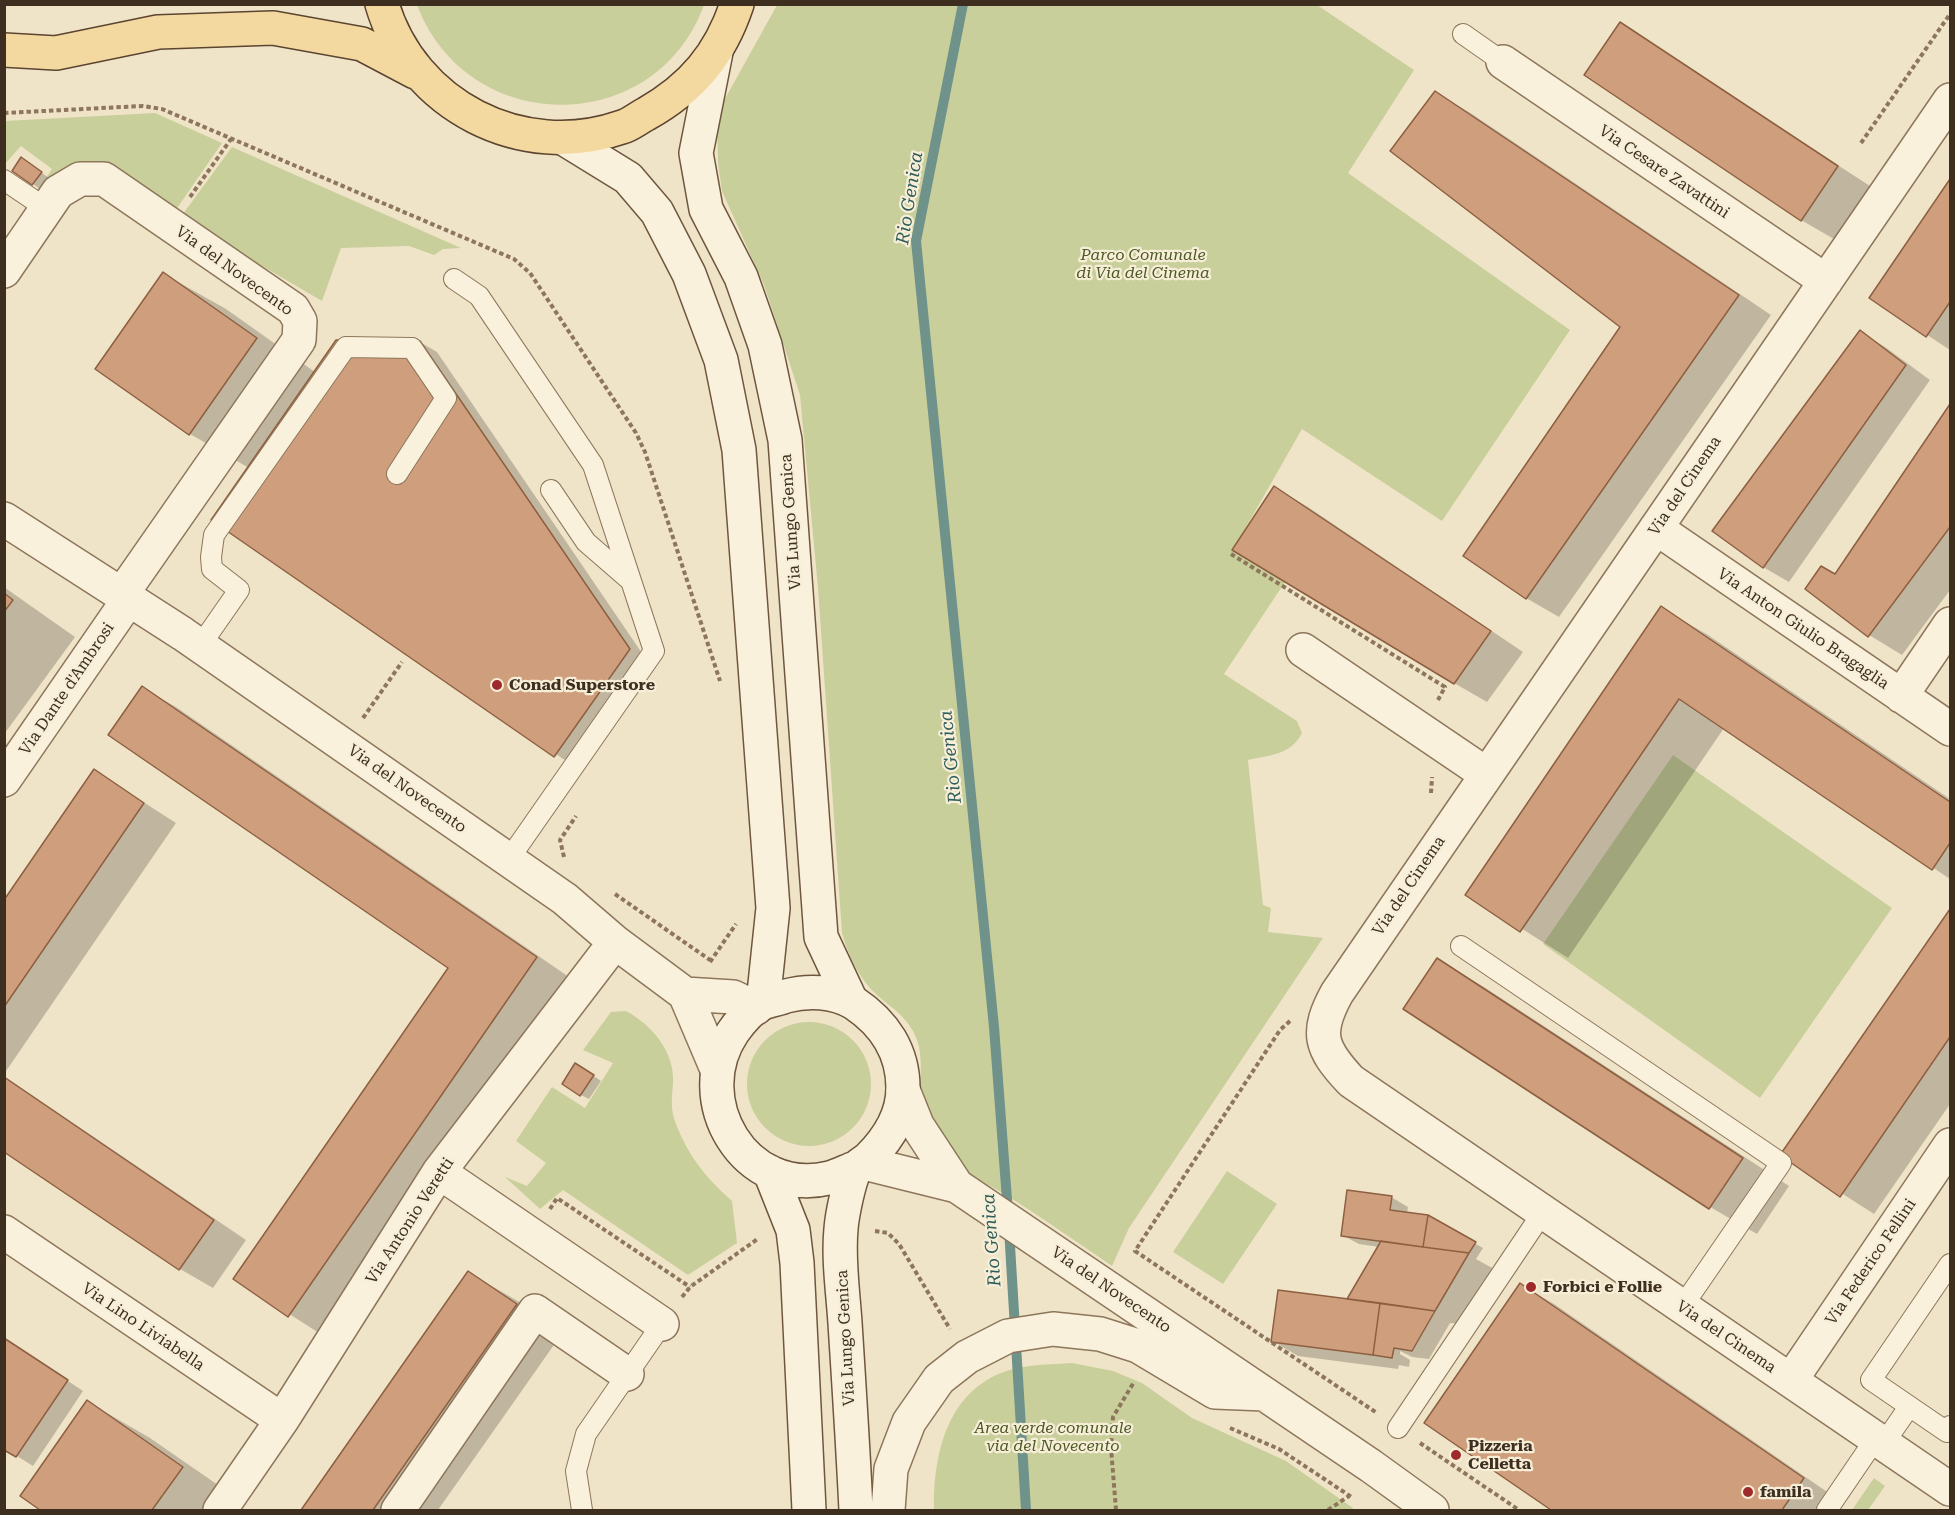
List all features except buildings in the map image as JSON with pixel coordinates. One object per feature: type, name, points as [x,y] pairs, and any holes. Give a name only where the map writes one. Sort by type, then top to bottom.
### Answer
[{"type":"main road","points":[[158,32],[215,4]]},
{"type":"main road","points":[[382,4],[389,29],[417,73]]},
{"type":"main road","points":[[4,50],[56,53],[158,32],[273,28],[362,44],[417,73],[458,109],[468,114],[508,131],[563,138],[622,127],[675,97],[716,52],[737,4]]},
{"type":"street","name":"Via Lungo Genica","points":[[716,52],[696,153],[706,208],[741,278],[765,345],[785,440],[821,937],[851,1001]]},
{"type":"street","name":"Via Cesare Zavattini","points":[[1503,62],[1826,281]]},
{"type":"street","name":"Via del Cinema","points":[[1950,100],[1336,993],[1324,1017],[1323,1042],[1333,1063],[1351,1081],[1950,1489]]},
{"type":"street","points":[[563,138],[628,178],[657,212],[689,274],[721,360],[739,450],[773,908],[760,1005],[733,996],[685,994],[716,1068]]},
{"type":"street","name":"Via del Novecento","points":[[4,271],[58,192],[80,179],[104,179],[293,309],[300,321],[299,340],[126,596]]},
{"type":"street","name":"Via del Novecento","points":[[4,519],[200,646],[565,899],[615,942],[685,994]]},
{"type":"street","name":"Via Anton Giulio Bragaglia","points":[[1656,528],[1950,729]]},
{"type":"street","name":"Via Dante d'Ambrosi","points":[[4,780],[126,596]]},
{"type":"street","points":[[1901,696],[1950,624]]},
{"type":"street","points":[[1304,651],[1486,774]]},
{"type":"street","name":"Via Antonio Veretti","points":[[220,1510],[282,1420],[439,1172],[615,942]]},
{"type":"street","name":"Via Lungo Genica","points":[[802,992],[827,993],[851,1001],[873,1017],[891,1038],[901,1063],[903,1090],[898,1118],[884,1143],[860,1165],[828,1178],[798,1179],[770,1172],[744,1154],[725,1129],[716,1099],[716,1068],[724,1044],[738,1024],[760,1005],[802,992]]},
{"type":"street","name":"Via del Novecento","points":[[903,1090],[917,1125],[957,1186]]},
{"type":"street","name":"Via Federico Fellini","points":[[1791,1380],[1950,1144]]},
{"type":"street","name":"Via Lungo Genica","points":[[856,1510],[841,1229],[860,1165]]},
{"type":"street","name":"Via del Novecento","points":[[860,1165],[957,1186],[1432,1510]]},
{"type":"street","points":[[439,1172],[662,1324]]},
{"type":"street","points":[[770,1172],[793,1230],[809,1510]]},
{"type":"street","name":"Via Lino Liviabella","points":[[4,1232],[282,1420]]},
{"type":"street","points":[[398,1510],[536,1311],[627,1374]]},
{"type":"street","name":"Via del Novecento","points":[[888,1510],[891,1469],[909,1422],[939,1379],[967,1357],[1008,1336],[1053,1329],[1100,1334],[1138,1346],[1215,1392],[1265,1394]]},
{"type":"lane","points":[[1462,34],[1503,62]]},
{"type":"lane","points":[[4,180],[47,209]]},
{"type":"lane","points":[[454,279],[478,296],[593,465],[654,651],[509,860]]},
{"type":"lane","points":[[200,646],[239,590],[212,569],[214,535],[345,347],[412,348],[446,398],[397,474]]},
{"type":"lane","points":[[551,490],[586,542],[631,581]]},
{"type":"lane","points":[[1461,946],[1781,1162],[1682,1306]]},
{"type":"lane","points":[[1398,1428],[1543,1212]]},
{"type":"lane","points":[[1950,1264],[1871,1380],[1947,1432],[1950,1426]]},
{"type":"lane","points":[[582,1510],[576,1471],[586,1434],[662,1324]]},
{"type":"lane","points":[[1827,1510],[1876,1438],[1891,1433],[1909,1407]]},
{"type":"path","points":[[1861,143],[1950,14]]},
{"type":"path","points":[[4,112],[143,106],[162,109],[513,259],[530,273],[636,433],[645,452],[722,688]]},
{"type":"path","points":[[171,225],[231,139]]},
{"type":"path","points":[[1232,554],[1445,687],[1436,704]]},
{"type":"path","points":[[344,745],[402,662]]},
{"type":"path","points":[[564,859],[560,840],[581,808]]},
{"type":"path","points":[[612,892],[711,960],[741,916]]},
{"type":"path","points":[[1295,1016],[1280,1030],[1136,1251],[1520,1510]]},
{"type":"path","points":[[548,1212],[557,1198],[690,1287]]},
{"type":"path","points":[[841,1229],[868,1229],[888,1233],[899,1244],[967,1357]]},
{"type":"path","points":[[662,1324],[690,1287],[766,1232],[793,1230]]},
{"type":"path","points":[[1116,1510],[1112,1448],[1113,1417],[1140,1373]]},
{"type":"path","points":[[1328,1510],[1349,1496]]},
{"type":"green space","points":[[417,5],[704,5],[680,49],[646,80],[605,99],[561,105],[517,98],[476,80],[442,48]]},
{"type":"green space","name":"Parco Comunale di Via del Cinema","points":[[777,5],[1317,5],[1414,70],[1348,173],[1570,330],[1442,521],[1302,429],[1233,550],[1285,582],[1224,674],[1297,721],[1302,733],[1286,750],[1248,760],[1263,905],[1271,908],[1268,932],[1323,938],[1129,1228],[1112,1266],[1002,1192],[973,1176],[953,1158],[923,1106],[920,1053],[913,1031],[901,1015],[865,982],[851,959],[842,933],[818,588],[800,395],[764,285],[722,191],[718,163],[717,124],[721,106]]},
{"type":"green space","points":[[155,113],[222,143],[171,217],[105,170],[53,188],[44,181],[52,169],[21,146],[5,164],[5,121]]},
{"type":"green space","points":[[232,147],[461,248],[443,249],[434,255],[409,246],[341,248],[322,301],[180,218]]},
{"type":"green space","points":[[1673,755],[1892,908],[1760,1098],[1543,944]]},
{"type":"green space","points":[[626,1011],[645,1024],[666,1050],[673,1072],[673,1113],[681,1136],[699,1166],[732,1201],[737,1243],[688,1275],[563,1190],[540,1209],[505,1177],[527,1186],[546,1163],[516,1141],[552,1087],[585,1108],[613,1063],[583,1050],[611,1012]]},
{"type":"green space","points":[[809,1022],[833,1026],[853,1040],[867,1060],[871,1084],[867,1108],[853,1128],[833,1142],[809,1146],[785,1142],[765,1128],[751,1108],[747,1084],[751,1060],[765,1040],[785,1026]]},
{"type":"green space","points":[[1227,1171],[1277,1204],[1223,1284],[1173,1252]]},
{"type":"green space","name":"Area verde comunale via del Novecento","points":[[1072,1363],[1113,1371],[1142,1383],[1192,1418],[1286,1461],[1353,1508],[1352,1510],[934,1510],[936,1474],[944,1438],[951,1420],[972,1391],[987,1380],[1017,1368]]},
{"type":"green space","points":[[1874,1478],[1885,1486],[1868,1510],[1852,1510]]},
{"type":"waterway","name":"Rio Genica","points":[[963,4],[916,241],[994,1027],[1008,1213]]},
{"type":"waterway","name":"Rio Genica","points":[[1009,1229],[1026,1510]]},
{"type":"place","name":"Conad Superstore","points":[[497,685]]},
{"type":"place","name":"Forbici e Follie","points":[[1531,1287]]},
{"type":"place","name":"Pizzeria Celletta","points":[[1456,1455]]},
{"type":"place","name":"famila","points":[[1748,1492]]}]
